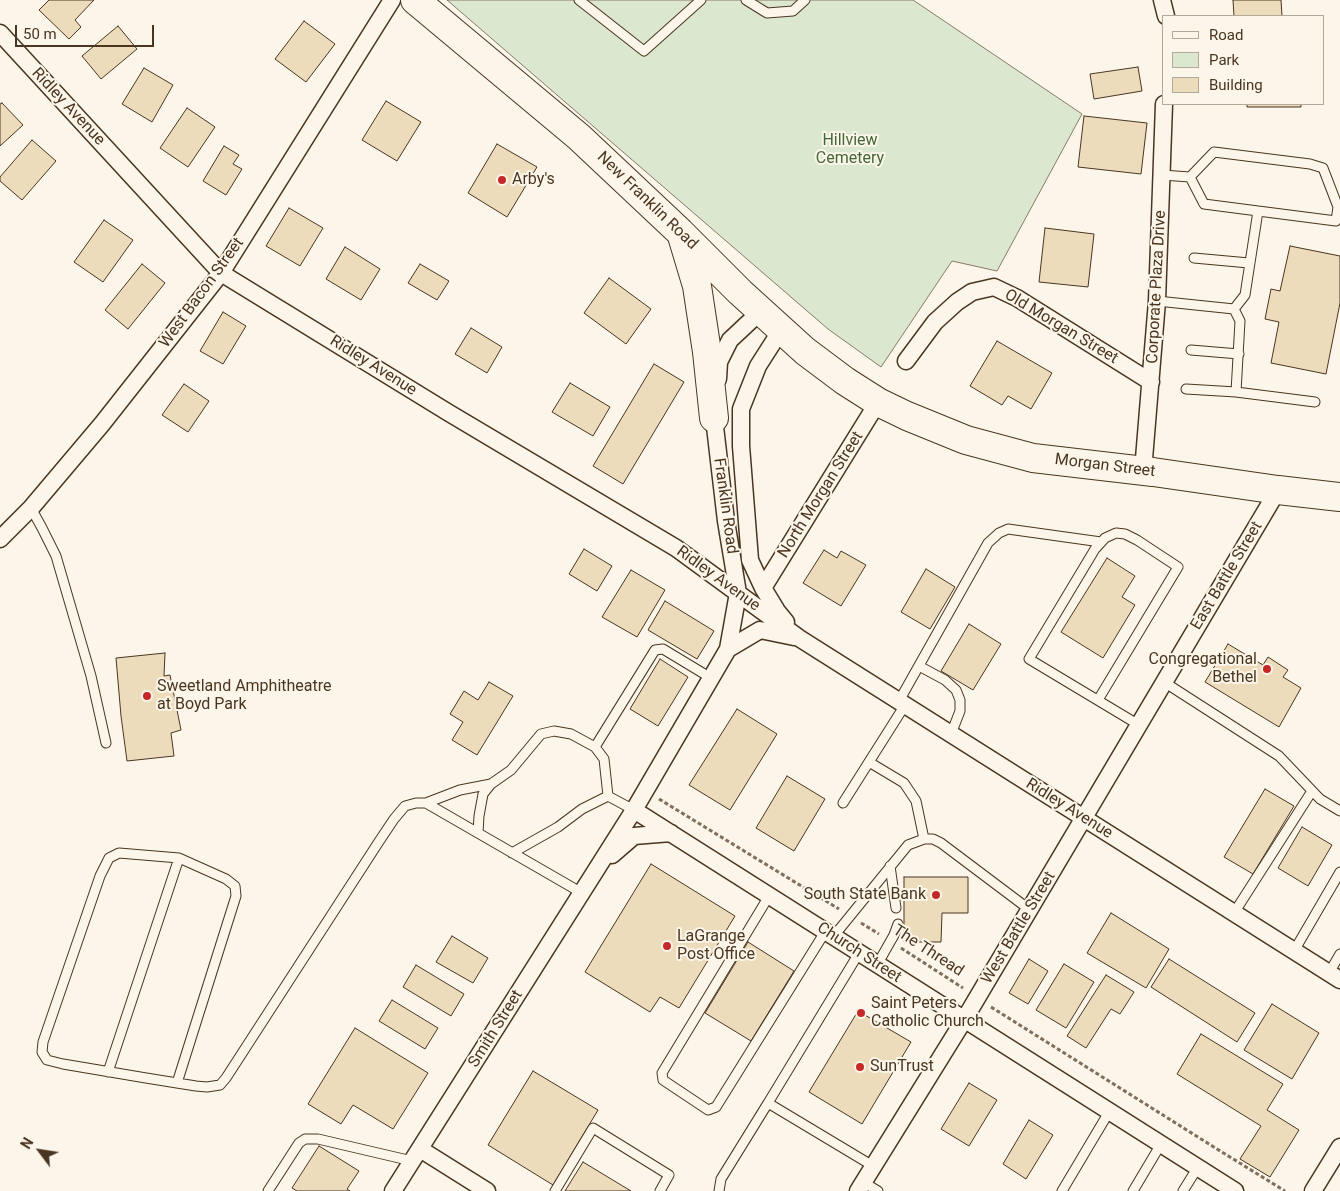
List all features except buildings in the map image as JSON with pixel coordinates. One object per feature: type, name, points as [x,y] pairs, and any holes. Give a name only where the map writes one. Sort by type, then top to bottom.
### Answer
[{"type":"highway","name":"New Franklin Road","points":[[415,0],[580,137],[781,330],[845,381],[878,402]]},
{"type":"highway","points":[[680,232],[697,286],[714,418]]},
{"type":"highway","name":"Morgan Street","points":[[878,402],[936,429],[966,440],[1033,458],[1340,497]]},
{"type":"street","name":"West Bacon Street","points":[[0,539],[31,508],[102,424],[221,273],[392,0]]},
{"type":"street","points":[[1162,0],[1166,15]]},
{"type":"street","name":"Ridley Avenue","points":[[0,33],[221,273],[449,413],[676,548],[799,638],[1334,977]]},
{"type":"street","name":"Corporate Plaza Drive","points":[[1143,471],[1158,301],[1164,105]]},
{"type":"street","name":"Old Morgan Street","points":[[906,361],[936,322],[957,302],[972,292],[994,287],[1018,298],[1151,382]]},
{"type":"street","name":"Franklin Road","points":[[738,593],[726,522],[714,418],[719,362],[730,340],[761,310]]},
{"type":"street","name":"Franklin Road","points":[[763,588],[750,560],[740,409],[758,366],[781,330]]},
{"type":"street","name":"North Morgan Street","points":[[763,588],[878,402]]},
{"type":"street","name":"East Battle Street","points":[[1084,818],[1278,490]]},
{"type":"street","name":"Ridley Avenue","points":[[763,588],[777,611],[799,638]]},
{"type":"street","name":"Smith Street","points":[[393,1191],[600,866],[728,649],[738,593]]},
{"type":"street","name":"Ridley Avenue","points":[[728,649],[760,630],[799,638]]},
{"type":"street","name":"Church Street","points":[[634,810],[1235,1191]]},
{"type":"street","name":"West Battle Street","points":[[860,1186],[978,998],[1084,818]]},
{"type":"street","name":"Smith Street","points":[[600,866],[634,836],[671,833]]},
{"type":"street","points":[[1313,1191],[1340,1147]]},
{"type":"street","points":[[416,1155],[487,1191]]},
{"type":"lane","points":[[579,0],[644,51],[701,0]]},
{"type":"lane","points":[[746,0],[767,13],[793,11],[805,0]]},
{"type":"lane","points":[[1214,152],[1310,164],[1322,168],[1339,208],[1336,221],[1204,204],[1190,177],[1214,152]]},
{"type":"lane","points":[[1162,175],[1190,177]]},
{"type":"lane","points":[[1234,309],[1245,295],[1258,211]]},
{"type":"lane","points":[[1194,258],[1249,263]]},
{"type":"lane","points":[[1158,301],[1234,309]]},
{"type":"lane","points":[[1234,309],[1240,321],[1236,392]]},
{"type":"lane","points":[[1191,350],[1239,354]]},
{"type":"lane","points":[[1186,389],[1236,392],[1315,402]]},
{"type":"lane","points":[[31,508],[56,556],[91,676],[106,743]]},
{"type":"lane","points":[[843,803],[869,762],[902,703],[919,666],[988,542],[1008,528],[1101,542]]},
{"type":"lane","points":[[1098,700],[1178,568],[1125,534],[1116,533],[1104,538],[1095,549],[1029,659],[1139,725]]},
{"type":"lane","points":[[595,747],[655,650],[663,649],[711,678]]},
{"type":"lane","points":[[919,666],[945,680],[956,690],[960,700],[960,711],[951,734]]},
{"type":"lane","points":[[1164,682],[1279,756],[1320,799],[1340,811]]},
{"type":"lane","points":[[478,833],[483,794],[491,784],[511,770],[541,734],[554,731],[571,734],[595,747],[604,759],[608,796]]},
{"type":"lane","points":[[869,762],[904,783],[916,801],[924,839]]},
{"type":"lane","points":[[177,1083],[236,896],[235,886],[226,879],[179,858],[119,853],[109,858],[100,876],[43,1042],[42,1052],[47,1060],[108,1072],[177,1083],[207,1087],[220,1084],[226,1078],[394,819],[405,806],[426,803],[460,790],[491,784]]},
{"type":"lane","points":[[1234,913],[1312,791]]},
{"type":"lane","points":[[608,796],[634,810]]},
{"type":"lane","points":[[512,853],[558,828],[582,809],[608,796]]},
{"type":"lane","points":[[426,803],[582,893]]},
{"type":"lane","points":[[769,896],[662,1073],[663,1080],[708,1110],[716,1107],[829,934],[850,916],[908,846],[924,839],[933,839],[941,843],[1030,910]]},
{"type":"lane","points":[[108,1072],[179,858]]},
{"type":"lane","points":[[890,866],[896,908]]},
{"type":"lane","points":[[1294,951],[1340,872]]},
{"type":"lane","points":[[877,965],[898,924]]},
{"type":"lane","points":[[719,1191],[721,1179],[859,953]]},
{"type":"lane","points":[[1334,977],[1340,954]]},
{"type":"lane","points":[[768,1103],[873,1166]]},
{"type":"lane","points":[[1062,1191],[1109,1112]]},
{"type":"lane","points":[[556,1191],[593,1128],[669,1175],[660,1191]]},
{"type":"lane","points":[[268,1191],[299,1144],[305,1139],[318,1139],[416,1155]]},
{"type":"lane","points":[[1133,1191],[1161,1144]]},
{"type":"lane","points":[[1183,1191],[1198,1167]]},
{"type":"lane","points":[[860,1186],[878,1191]]},
{"type":"path","name":"The Thread","points":[[645,792],[677,809],[850,916],[1192,1134],[1285,1191]]},
{"type":"green space","name":"Hillview Cemetery","points":[[447,0],[913,0],[1082,114],[997,271],[952,261],[881,367],[828,329]]},
{"type":"place","name":"Arby's","points":[[502,180]]},
{"type":"place","name":"Congregational Bethel","points":[[1267,669]]},
{"type":"place","name":"Sweetland Amphitheatre at Boyd Park","points":[[147,696]]},
{"type":"place","name":"South State Bank","points":[[936,895]]},
{"type":"place","name":"LaGrange Post Office","points":[[667,946]]},
{"type":"place","name":"Saint Peters Catholic Church","points":[[861,1013]]},
{"type":"place","name":"SunTrust","points":[[860,1067]]}]
